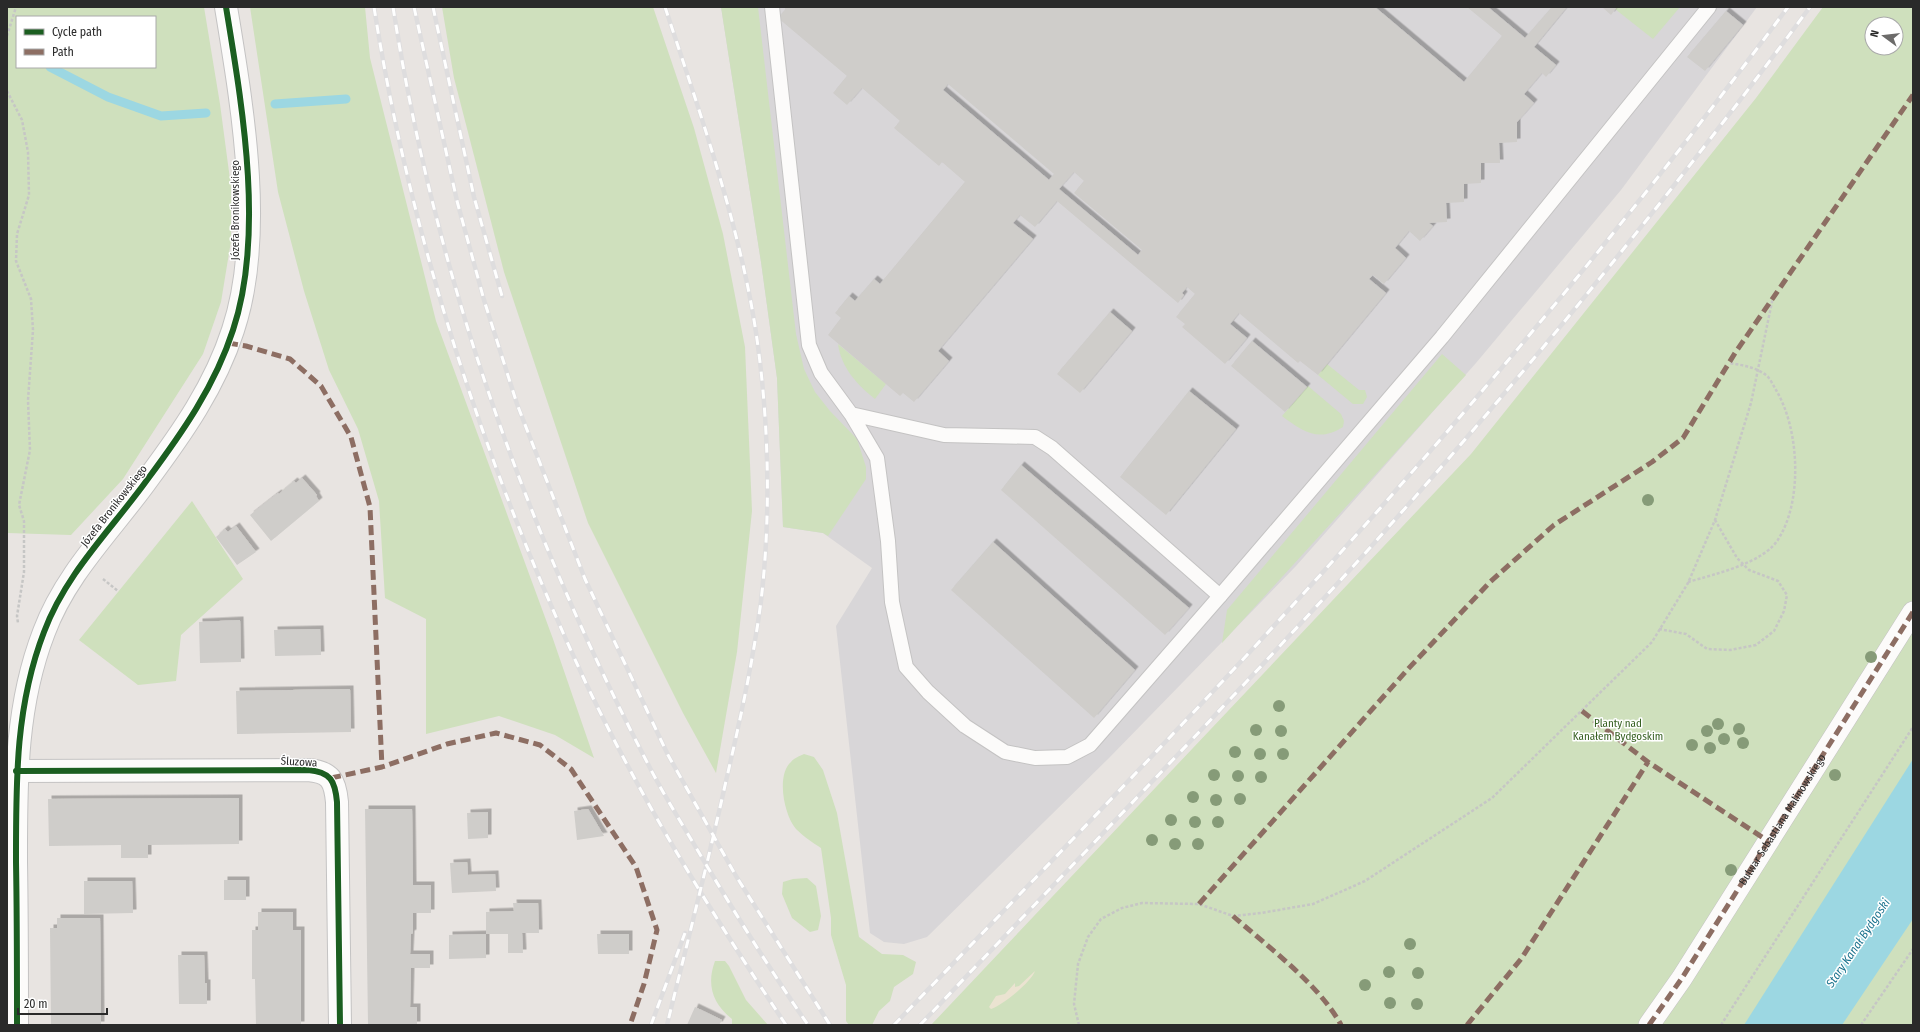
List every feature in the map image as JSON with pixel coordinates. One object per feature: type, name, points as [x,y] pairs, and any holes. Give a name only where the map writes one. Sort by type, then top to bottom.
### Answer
[{"type":"street","name":"Józefa Bronikowskiego","points":[[17,1025],[16,772],[26,692],[40,644],[52,611],[78,567],[146,482],[204,397],[233,330],[240,304],[248,237],[248,184],[241,101],[226,7]]},
{"type":"street","name":"Bulwar Sebastiana Malinowskiego","points":[[1649,1025],[1682,978],[1913,612]]},
{"type":"street","name":"Śluzowa","points":[[16,772],[308,770],[324,774],[331,778],[336,787],[337,802],[340,1025]]},
{"type":"lane","points":[[772,7],[808,345],[821,373],[851,414],[877,458],[888,541],[892,602],[906,667],[928,692],[965,726],[1005,752],[1035,758],[1067,757],[1090,745],[1442,337],[1708,7]]},
{"type":"lane","points":[[851,414],[944,435],[1035,436],[1052,448],[1220,596]]},
{"type":"path","points":[[7,36],[16,7]]},
{"type":"path","points":[[7,91],[22,120],[28,152],[29,195],[17,234],[16,261],[31,299],[33,330],[28,400],[30,450],[19,505],[24,522],[24,572],[17,616],[18,639],[40,644]]},
{"type":"path","points":[[1079,1025],[1074,1004],[1078,964],[1088,937],[1101,919],[1122,908],[1142,902],[1199,904],[1233,916],[1261,913],[1313,904],[1365,881],[1492,798],[1652,642],[1688,583],[1715,520],[1751,403],[1773,297]]},
{"type":"path","points":[[1688,583],[1758,559],[1779,539],[1791,511],[1796,476],[1792,430],[1783,401],[1767,375],[1749,366],[1729,363]]},
{"type":"path","points":[[1659,629],[1686,634],[1707,649],[1730,650],[1756,645],[1774,631],[1784,611],[1787,595],[1778,581],[1749,570],[1736,558],[1715,520]]},
{"type":"path","points":[[101,578],[118,591]]},
{"type":"path","points":[[1721,1025],[1913,727]]},
{"type":"path","points":[[1861,1025],[1913,949]]},
{"type":"shaded area","points":[[721,7],[1757,7],[1621,190],[1476,363],[1296,566],[1109,758],[927,937],[904,944],[884,942],[870,933],[836,626],[872,568],[823,533],[783,527],[777,378],[761,262]]},
{"type":"green space","points":[[7,7],[204,7],[220,104],[231,187],[231,241],[221,302],[203,354],[123,479],[71,535],[7,533]]},
{"type":"green space","points":[[250,7],[365,7],[370,58],[436,321],[553,639],[594,758],[555,735],[499,716],[426,734],[426,619],[385,598],[379,501],[358,429],[329,370],[304,291],[278,192]]},
{"type":"green space","points":[[442,7],[653,7],[694,128],[723,234],[745,347],[752,511],[737,652],[716,773],[683,713],[588,523],[504,272],[454,78]]},
{"type":"green space","points":[[721,7],[758,7],[796,334],[804,369],[815,392],[830,411],[857,439],[866,467],[866,479],[828,536],[823,533],[783,527],[777,378],[761,262]]},
{"type":"green space","points":[[1617,7],[1680,7],[1653,39],[1615,9]]},
{"type":"green space","name":"Planty nad Kanałem Bydgoskim","points":[[1823,7],[1913,7],[1913,1025],[931,1025],[1471,454],[1756,98]]},
{"type":"green space","points":[[838,344],[886,384],[875,399],[856,382],[846,368]]},
{"type":"green space","points":[[1442,354],[1466,375],[1222,643],[1227,610]]},
{"type":"green space","points":[[1327,364],[1359,390],[1365,390],[1367,397],[1363,404],[1353,404],[1318,375]]},
{"type":"green space","points":[[1308,386],[1341,414],[1344,421],[1343,427],[1334,432],[1318,435],[1303,430],[1282,416]]},
{"type":"green space","points":[[192,501],[243,579],[181,635],[176,681],[138,685],[79,640]]},
{"type":"green space","points":[[804,754],[814,757],[823,770],[837,813],[859,937],[882,954],[903,955],[916,962],[913,974],[894,987],[890,1001],[879,1011],[872,1025],[849,1025],[846,1021],[846,985],[831,935],[831,918],[821,848],[796,829],[785,805],[783,785],[786,768],[794,759]]},
{"type":"green space","points":[[807,878],[816,886],[821,916],[818,930],[810,932],[792,918],[782,894],[783,882],[793,879]]},
{"type":"green space","points":[[715,961],[725,961],[746,1000],[768,1025],[732,1025],[732,1019],[720,1007],[711,986],[712,970]]},
{"type":"sand","points":[[1035,971],[1028,981],[1009,998],[996,1007],[991,1009],[989,1007],[996,996],[1005,994],[1015,983],[1015,987],[1019,986]]},
{"type":"water","name":"Stary Kanał Bydgoski","points":[[1913,759],[1913,919],[1842,1025],[1744,1025]]},
{"type":"building","points":[[785,7],[1375,7],[1464,82],[1502,36],[1467,7],[1488,7],[1525,38],[1552,7],[1567,7],[1534,47],[1556,65],[1546,77],[1542,73],[1524,94],[1534,103],[1517,122],[1517,142],[1499,143],[1500,163],[1481,163],[1481,183],[1464,184],[1464,202],[1446,203],[1447,222],[1429,223],[1433,226],[1420,241],[1409,231],[1395,248],[1406,258],[1384,284],[1373,275],[1369,279],[1386,293],[1318,375],[1300,361],[1298,363],[1239,313],[1230,324],[1247,338],[1225,364],[1182,327],[1185,324],[1176,317],[1195,294],[1187,287],[1182,293],[1184,295],[1178,303],[1057,201],[1035,227],[1020,215],[1013,223],[1033,239],[938,351],[949,361],[914,402],[903,393],[900,396],[828,335],[841,318],[835,313],[849,296],[855,301],[874,279],[880,284],[965,182],[942,162],[939,166],[894,128],[900,121],[862,88],[847,105],[833,93],[847,76],[778,18],[785,10]],"holes":[[[948,84],[1054,174],[1049,180],[943,90]],[[1074,172],[1084,181],[1074,193],[1142,250],[1138,255],[1059,189]]]},
{"type":"building","points":[[1602,7],[1617,7],[1611,15]]},
{"type":"building","points":[[1726,11],[1743,25],[1705,71],[1687,57]]},
{"type":"building","points":[[1110,312],[1132,331],[1080,393],[1057,374]]},
{"type":"building","points":[[1252,341],[1307,387],[1285,412],[1231,366]]},
{"type":"building","points":[[1189,391],[1236,429],[1166,515],[1120,477]]},
{"type":"building","points":[[1021,465],[1189,608],[1165,635],[1001,490]]},
{"type":"building","points":[[302,478],[317,495],[316,496],[319,501],[271,541],[250,515],[294,481],[296,483]]},
{"type":"building","points":[[236,526],[256,552],[237,565],[216,537],[225,529],[228,532]]},
{"type":"building","points":[[993,542],[1135,670],[1094,718],[951,590]]},
{"type":"building","points":[[240,620],[241,662],[200,663],[199,622]]},
{"type":"building","points":[[320,629],[321,655],[275,656],[274,630]]},
{"type":"building","points":[[350,689],[351,732],[237,734],[236,691]]},
{"type":"building","points":[[239,798],[239,844],[148,845],[148,858],[121,858],[121,845],[49,846],[48,799]]},
{"type":"building","points":[[365,809],[412,809],[413,885],[431,885],[431,913],[413,913],[413,933],[411,934],[410,954],[430,954],[430,968],[411,968],[410,1007],[417,1007],[417,1025],[368,1025]]},
{"type":"building","points":[[588,809],[604,836],[577,840],[574,811]]},
{"type":"building","points":[[488,812],[488,838],[468,839],[467,813]]},
{"type":"building","points":[[467,862],[468,875],[495,874],[496,891],[452,893],[450,863]]},
{"type":"building","points":[[224,880],[246,880],[246,900],[224,900]]},
{"type":"building","points":[[84,881],[132,881],[133,913],[84,914]]},
{"type":"building","points":[[513,903],[538,903],[539,933],[522,933],[523,953],[508,953],[508,934],[486,934],[486,912],[514,911]]},
{"type":"building","points":[[258,912],[293,912],[293,930],[301,930],[301,1025],[256,1025],[255,979],[252,979],[252,930],[258,930]]},
{"type":"building","points":[[57,918],[100,918],[101,1025],[51,1025],[50,928],[57,928]]},
{"type":"building","points":[[486,934],[486,958],[449,959],[449,935]]},
{"type":"building","points":[[597,934],[629,934],[629,954],[598,954]]},
{"type":"building","points":[[178,955],[204,955],[205,983],[207,983],[207,1004],[179,1004]]},
{"type":"building","points":[[695,1007],[722,1020],[719,1025],[687,1025]]},
{"type":"waterway","points":[[52,68],[108,97],[161,116],[206,113]]},
{"type":"waterway","points":[[275,104],[346,99]]},
{"type":"railway","points":[[374,7],[389,93],[408,179],[430,265],[484,434],[548,599],[606,724],[653,812],[731,941],[786,1025]]},
{"type":"railway","points":[[393,7],[411,106],[433,203],[459,300],[490,396],[524,490],[562,583],[603,675],[654,775],[672,808],[738,917],[808,1025]]},
{"type":"railway","points":[[414,7],[457,201],[484,300],[517,404],[585,579],[668,755],[736,876],[830,1025]]},
{"type":"railway","points":[[433,7],[474,197],[502,296]]},
{"type":"railway","points":[[665,7],[720,178],[747,283],[760,360],[764,400],[767,482],[765,563],[758,624],[750,669],[719,811],[667,1025]]},
{"type":"railway","points":[[894,1025],[1203,702],[1389,499],[1594,257],[1660,175],[1788,7]]},
{"type":"railway","points":[[920,1025],[1258,670],[1426,484],[1540,351],[1650,216],[1810,7]]},
{"type":"railway","points":[[651,1025],[685,933]]},
{"type":"marked path","points":[[1199,904],[1408,669],[1490,582],[1554,525],[1652,462],[1683,438],[1735,353],[1913,95]]},
{"type":"marked path","points":[[228,343],[246,346],[290,359],[321,386],[351,437],[370,507],[382,767]]},
{"type":"marked path","points":[[1649,1025],[1682,978],[1913,612]]},
{"type":"marked path","points":[[1582,711],[1648,762],[1768,841]]},
{"type":"marked path","points":[[331,778],[382,767],[447,744],[496,733],[540,745],[571,769],[636,867],[657,930],[644,984],[630,1025]]},
{"type":"marked path","points":[[1467,1025],[1521,959],[1648,762]]},
{"type":"marked path","points":[[1233,916],[1277,953],[1320,995],[1341,1025]]},
{"type":"cycle path","points":[[17,1025],[17,774],[22,717],[34,660],[44,632],[64,590],[90,553],[173,445],[207,390],[226,351],[243,293],[248,253],[248,169],[244,127],[226,7]]},
{"type":"cycle path","points":[[16,771],[308,770],[327,775],[335,788],[337,802],[340,1025]]}]
